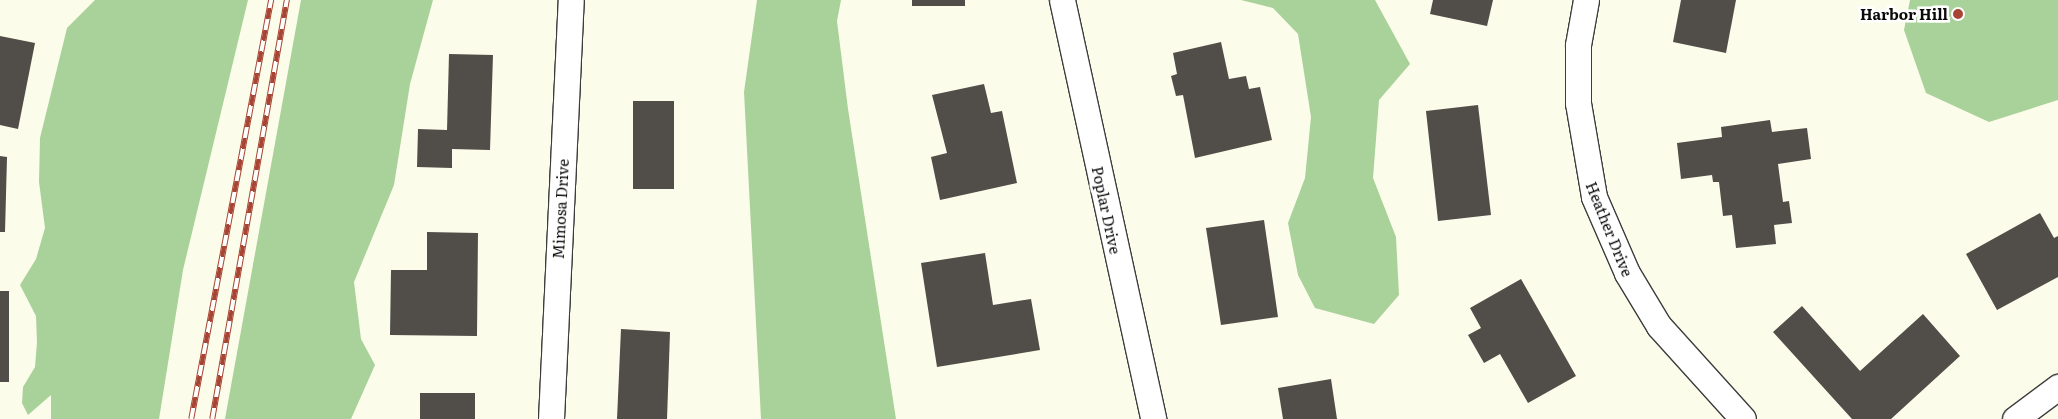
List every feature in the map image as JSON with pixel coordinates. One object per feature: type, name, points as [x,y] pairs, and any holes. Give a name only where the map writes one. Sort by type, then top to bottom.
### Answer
[{"type":"street","name":"Mimosa Drive","points":[[551,419],[571,0]]},
{"type":"street","name":"Poplar Drive","points":[[1062,0],[1153,419]]},
{"type":"street","name":"Heather Drive","points":[[1586,0],[1578,45],[1578,103],[1594,197],[1627,273],[1659,326],[1743,419]]},
{"type":"street","points":[[2015,419],[2058,388]]},
{"type":"green space","points":[[95,0],[248,0],[183,270],[159,419],[51,419],[51,395],[28,415],[22,403],[23,387],[35,367],[37,342],[36,316],[20,285],[36,259],[45,228],[39,182],[40,138],[67,28]]},
{"type":"green space","points":[[301,0],[433,0],[410,84],[394,185],[354,282],[361,339],[375,365],[351,419],[225,419]]},
{"type":"green space","points":[[757,0],[841,0],[837,21],[848,109],[896,419],[761,419],[744,92]]},
{"type":"green space","points":[[1241,0],[1375,0],[1410,64],[1379,100],[1373,178],[1396,237],[1399,295],[1374,324],[1315,308],[1298,275],[1288,223],[1305,178],[1311,117],[1298,34],[1273,8]]},
{"type":"green space","points":[[1910,0],[2058,0],[2058,100],[1989,122],[1926,93],[1904,30]]},
{"type":"building","points":[[912,0],[965,0],[965,6],[912,6]]},
{"type":"building","points":[[1433,0],[1493,0],[1487,26],[1430,14]]},
{"type":"building","points":[[1681,0],[1736,0],[1726,53],[1673,42]]},
{"type":"building","points":[[0,36],[35,43],[18,129],[0,125]]},
{"type":"building","points":[[1221,42],[1229,79],[1246,76],[1249,89],[1260,87],[1272,140],[1195,158],[1183,95],[1176,96],[1171,76],[1177,74],[1173,53]]},
{"type":"building","points":[[449,54],[493,55],[490,150],[452,149],[452,168],[417,167],[418,129],[447,130]]},
{"type":"building","points":[[984,84],[991,113],[1002,111],[1017,183],[940,200],[931,157],[947,153],[932,95]]},
{"type":"building","points":[[633,101],[674,101],[674,189],[633,189]]},
{"type":"building","points":[[1478,105],[1491,215],[1438,221],[1426,111]]},
{"type":"building","points":[[1770,120],[1772,132],[1807,128],[1811,159],[1778,164],[1783,202],[1789,201],[1792,223],[1774,225],[1776,244],[1736,248],[1732,215],[1723,216],[1719,182],[1713,182],[1712,175],[1681,179],[1677,143],[1722,137],[1721,127]]},
{"type":"building","points":[[0,156],[7,157],[5,232],[0,232]]},
{"type":"building","points":[[2040,213],[2054,238],[2058,236],[2058,277],[1997,310],[1966,254]]},
{"type":"building","points":[[1264,220],[1278,317],[1221,325],[1206,228]]},
{"type":"building","points":[[427,232],[478,233],[477,336],[390,335],[391,270],[427,270]]},
{"type":"building","points":[[985,253],[993,305],[1031,299],[1040,350],[937,367],[921,263]]},
{"type":"building","points":[[1521,279],[1576,376],[1528,403],[1500,354],[1484,363],[1468,335],[1481,328],[1470,308]]},
{"type":"building","points":[[0,291],[9,291],[9,382],[0,382]]},
{"type":"building","points":[[1802,306],[1860,371],[1923,314],[1960,356],[1891,419],[1852,419],[1773,332]]},
{"type":"building","points":[[621,329],[670,332],[667,419],[617,419]]},
{"type":"building","points":[[1331,379],[1337,419],[1283,419],[1278,388]]},
{"type":"building","points":[[420,393],[475,393],[475,419],[420,419]]},
{"type":"railway","points":[[191,419],[271,0]]},
{"type":"railway","points":[[212,419],[287,0]]},
{"type":"place","name":"Harbor Hill","points":[[1958,14]]}]
